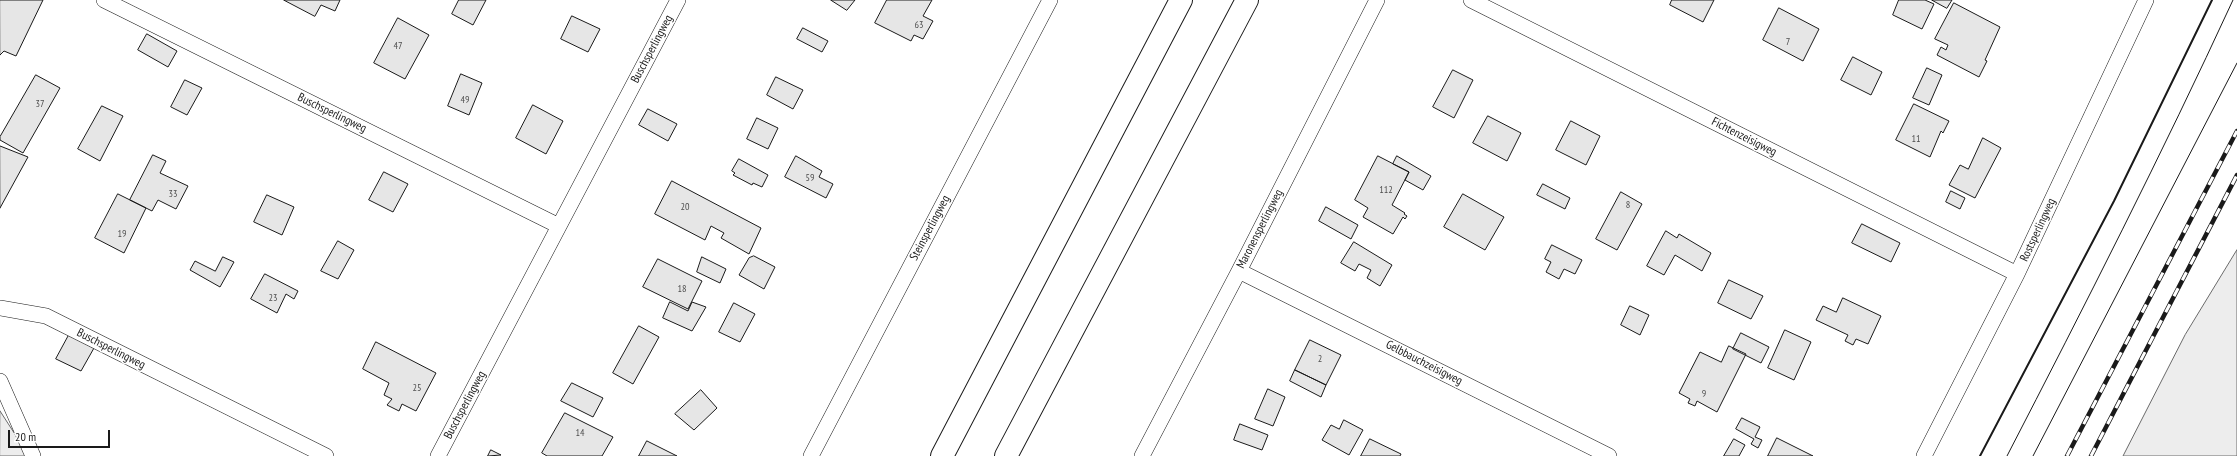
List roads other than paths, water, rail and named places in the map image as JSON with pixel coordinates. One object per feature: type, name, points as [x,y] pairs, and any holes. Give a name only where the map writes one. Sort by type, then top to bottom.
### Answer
[{"type":"highway","points":[[942,456],[1182,0]]},
{"type":"highway","points":[[1006,456],[1246,0]]},
{"type":"lane","name":"Buschsperlingweg","points":[[104,0],[559,226]]},
{"type":"lane","name":"Buschsperlingweg","points":[[438,456],[678,0]]},
{"type":"lane","name":"Steinsperlingweg","points":[[811,456],[1050,0]]},
{"type":"lane","name":"Maronensperlingweg","points":[[1142,456],[1239,271],[1376,0]]},
{"type":"lane","name":"Fichtenzeisigweg","points":[[1471,0],[2017,274]]},
{"type":"lane","name":"Rostsperlingweg","points":[[1924,456],[2017,274],[2146,0]]},
{"type":"lane","name":"Gelbbauchzeisigweg","points":[[1239,271],[1609,456]]},
{"type":"lane","name":"Buschsperlingweg","points":[[0,308],[46,316],[326,456]]},
{"type":"lane","points":[[0,381],[33,456]]},
{"type":"tram line","points":[[2007,456],[2123,229],[2233,0]]},
{"type":"tram line","points":[[2033,456],[2237,63]]},
{"type":"railway","points":[[2067,456],[2237,131]]},
{"type":"railway","points":[[2091,456],[2237,175]]}]
